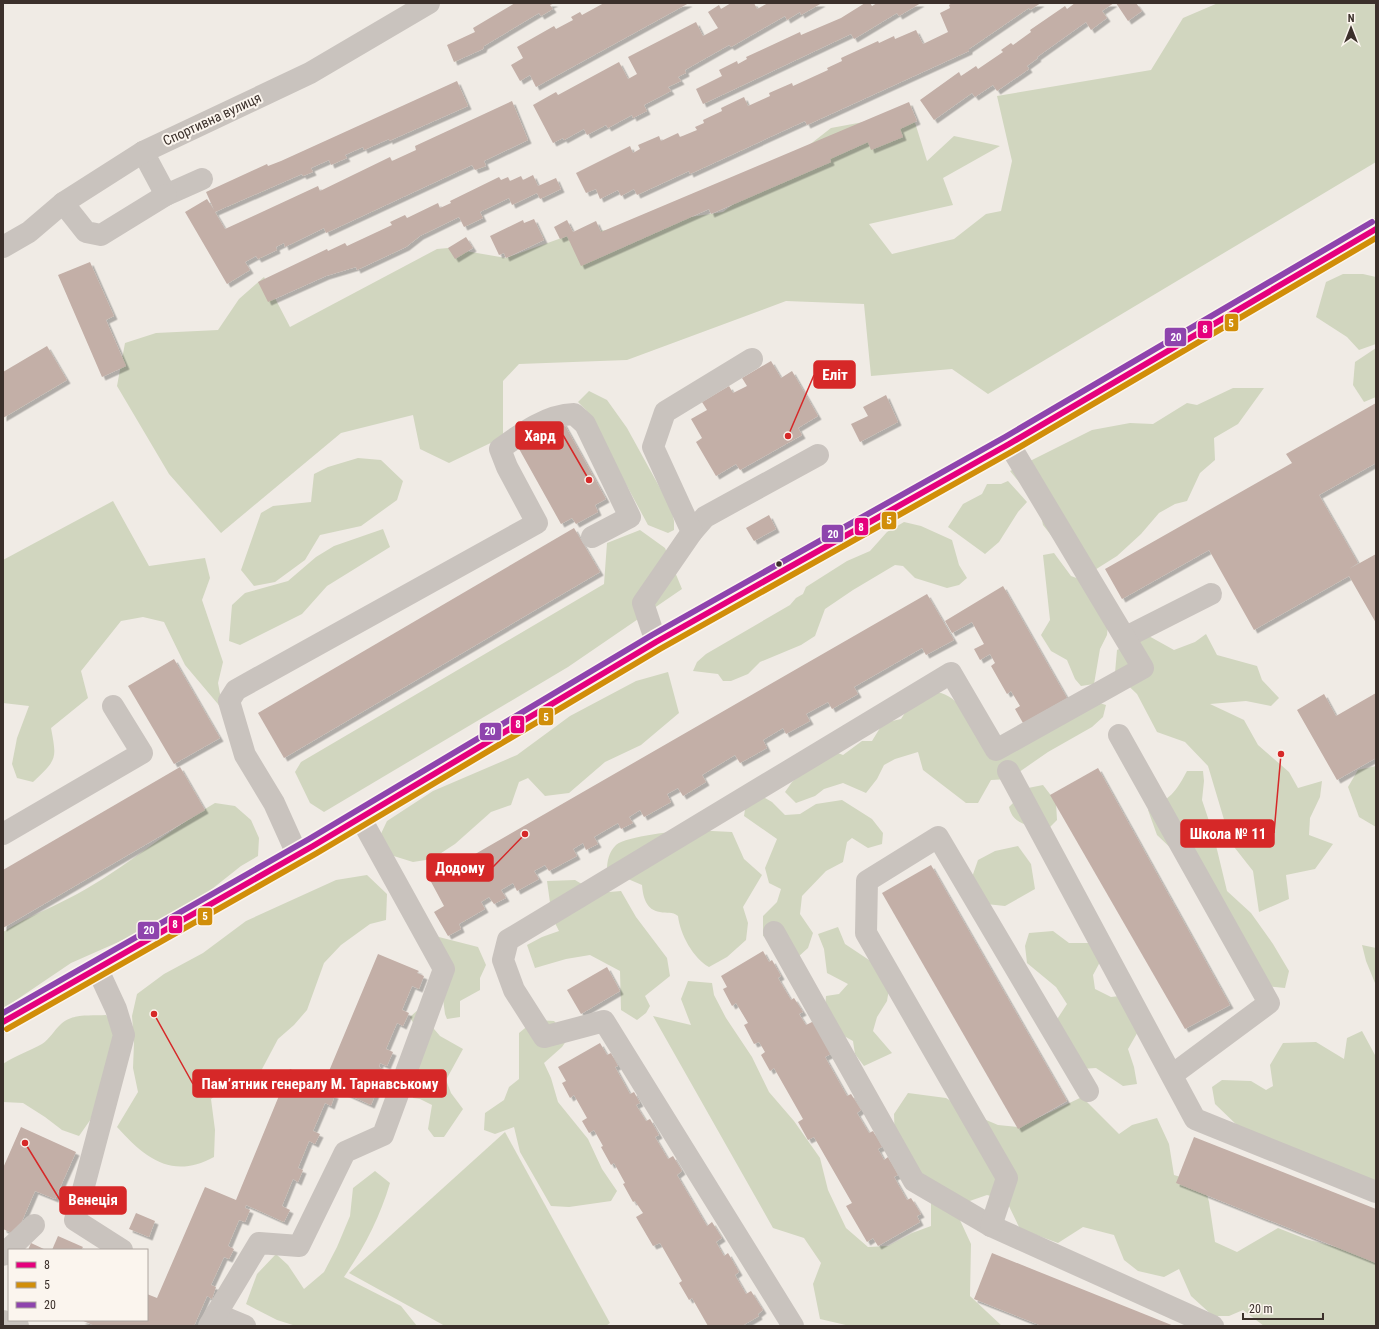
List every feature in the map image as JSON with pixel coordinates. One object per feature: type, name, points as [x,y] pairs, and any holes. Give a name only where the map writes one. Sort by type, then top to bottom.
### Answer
[{"type":"main road","points":[[3,1022],[297,854],[656,642],[1009,444],[1376,229]]},
{"type":"street","name":"Спортивна вулиця","points":[[3,247],[29,232],[63,203],[143,152],[310,73],[429,3]]},
{"type":"street","points":[[143,152],[166,195]]},
{"type":"street","points":[[63,203],[86,232],[101,235],[166,195],[202,179]]},
{"type":"street","points":[[692,532],[653,448],[665,412],[752,359]]},
{"type":"street","points":[[297,854],[274,803],[245,756],[229,701],[236,690],[537,523],[507,466],[500,449],[526,430],[560,415],[574,414],[585,424],[630,517],[592,537]]},
{"type":"street","points":[[793,1326],[604,1022],[544,1036],[514,990],[504,960],[508,940],[950,673],[996,750],[1143,668],[1126,637],[1009,444]]},
{"type":"street","points":[[656,642],[643,603],[692,532],[705,517],[818,456]]},
{"type":"street","points":[[1126,637],[1211,594]]},
{"type":"street","points":[[3,834],[142,753],[113,706]]},
{"type":"street","points":[[1119,735],[1269,1003],[1172,1076]]},
{"type":"street","points":[[1008,771],[1196,1119],[1376,1192]]},
{"type":"street","points":[[245,1326],[213,1320],[259,1243],[299,1246],[345,1152],[383,1135],[444,969],[360,817]]},
{"type":"street","points":[[991,1226],[1007,1178],[866,932],[867,881],[938,837],[1088,1090]]},
{"type":"street","points":[[774,932],[914,1181],[991,1226],[1213,1326]]},
{"type":"street","points":[[97,968],[116,1009],[124,1035],[75,1220],[120,1249]]},
{"type":"street","points":[[9,1249],[34,1225]]},
{"type":"street","points":[[3,1321],[18,1326]]},
{"type":"green space","points":[[1218,3],[1376,3],[1376,162],[988,394],[952,369],[871,376],[864,304],[786,301],[627,360],[519,364],[503,381],[503,437],[449,463],[420,449],[413,415],[341,433],[221,533],[169,474],[117,386],[125,343],[156,333],[218,330],[239,299],[264,277],[290,327],[437,249],[448,248],[506,258],[567,236],[723,212],[831,128],[912,113],[927,161],[954,136],[1000,146],[943,178],[953,205],[869,224],[892,254],[954,239],[986,214],[1001,211],[1012,161],[997,96],[1151,70],[1183,18]]},
{"type":"green space","points":[[1343,274],[1363,274],[1376,277],[1376,344],[1359,350],[1347,337],[1316,317],[1326,282]]},
{"type":"green space","points":[[1376,348],[1376,397],[1364,402],[1353,385],[1355,362]]},
{"type":"green space","points":[[1233,388],[1264,388],[1238,424],[1214,438],[1215,460],[1200,473],[1187,501],[1175,504],[1159,513],[1141,534],[1117,556],[1090,573],[1069,558],[1043,525],[1039,506],[1010,471],[1092,430],[1130,423],[1153,424],[1187,403],[1197,405]]},
{"type":"green space","points":[[589,391],[607,400],[627,428],[671,508],[674,521],[674,530],[668,533],[648,525],[586,410],[578,402]]},
{"type":"green space","points":[[358,458],[381,460],[403,481],[397,500],[361,526],[320,535],[305,560],[275,582],[254,586],[241,570],[261,513],[273,506],[311,502],[314,474],[328,467]]},
{"type":"green space","points":[[1008,481],[1027,502],[1018,512],[999,542],[985,554],[948,527],[963,504],[982,494],[987,484],[1001,484]]},
{"type":"green space","points":[[113,501],[149,566],[205,558],[210,578],[202,600],[223,662],[218,683],[223,710],[185,665],[164,622],[143,617],[121,621],[81,671],[88,698],[51,728],[54,753],[51,763],[33,782],[17,778],[12,764],[17,738],[29,706],[3,703],[3,560]]},
{"type":"green space","points":[[904,522],[921,526],[952,540],[959,565],[967,578],[959,585],[947,588],[915,578],[903,566],[895,565],[825,609],[815,636],[801,645],[760,662],[748,674],[731,681],[723,681],[718,674],[693,671],[697,662],[706,654],[790,605],[796,598],[803,594],[806,587],[847,561],[870,551],[887,532]]},
{"type":"green space","points":[[383,529],[390,547],[327,586],[302,614],[240,645],[229,641],[232,605],[245,593],[288,581],[316,557],[334,546]]},
{"type":"green space","points":[[640,530],[665,548],[682,589],[568,667],[324,812],[310,803],[295,772],[301,762],[604,584],[607,543]]},
{"type":"green space","points":[[1054,553],[1071,576],[1093,584],[1109,614],[1107,635],[1100,649],[1094,684],[1081,686],[1075,679],[1067,660],[1051,651],[1041,635],[1050,620],[1043,555]]},
{"type":"green space","points":[[1206,634],[1217,655],[1257,666],[1262,680],[1279,698],[1271,706],[1246,701],[1210,704],[1244,720],[1258,745],[1289,772],[1298,788],[1322,781],[1320,797],[1310,818],[1309,835],[1333,844],[1315,869],[1286,875],[1289,899],[1259,912],[1253,871],[1231,843],[1208,766],[1185,742],[1157,732],[1137,694],[1115,673],[1117,650],[1147,635],[1174,650],[1195,642]]},
{"type":"green space","points":[[668,672],[679,713],[641,745],[605,762],[569,793],[545,796],[528,778],[519,782],[511,805],[491,812],[455,844],[432,859],[413,862],[384,853],[378,840],[387,821],[433,791],[517,755],[570,716],[636,681]]},
{"type":"green space","points":[[919,691],[941,693],[949,696],[956,702],[972,725],[984,750],[1093,701],[1106,705],[1103,717],[1092,727],[1048,752],[1009,779],[991,780],[978,803],[966,803],[923,770],[918,752],[895,759],[884,765],[877,779],[866,793],[843,783],[824,789],[815,796],[796,803],[785,792],[792,782],[830,750],[843,755],[862,741],[872,741],[883,723],[901,719]]},
{"type":"green space","points":[[1376,766],[1376,827],[1359,817],[1348,787],[1358,770]]},
{"type":"green space","points":[[1187,771],[1203,771],[1204,781],[1202,800],[1213,833],[1227,891],[1251,913],[1273,944],[1289,971],[1285,988],[1264,986],[1179,856],[1157,835],[1148,810],[1171,795]]},
{"type":"green space","points":[[1043,785],[1056,802],[1057,820],[1048,829],[1030,826],[1019,822],[1011,813],[1009,807],[1028,788]]},
{"type":"green space","points":[[758,794],[772,802],[785,815],[800,814],[816,804],[842,800],[872,819],[883,833],[882,844],[868,848],[852,838],[847,842],[843,862],[826,871],[802,896],[800,914],[813,933],[808,948],[798,957],[763,936],[763,916],[777,902],[781,889],[769,883],[765,868],[777,839],[744,816],[746,803]]},
{"type":"green space","points":[[215,803],[235,806],[251,820],[259,838],[258,856],[241,866],[193,904],[157,925],[71,963],[3,1009],[3,932],[24,920],[76,895],[103,879],[198,813]]},
{"type":"green space","points":[[692,830],[732,832],[744,859],[762,875],[743,907],[748,923],[746,940],[727,957],[709,967],[698,958],[688,945],[681,930],[678,916],[651,909],[644,898],[642,885],[607,870],[610,854],[616,845],[622,842],[652,834]]},
{"type":"green space","points":[[1018,846],[1031,864],[1035,889],[1005,906],[986,904],[971,880],[978,860],[995,851]]},
{"type":"green space","points":[[367,875],[387,894],[386,920],[370,924],[341,945],[324,963],[307,1010],[294,1025],[278,1039],[261,1071],[239,1078],[211,1099],[215,1130],[214,1157],[199,1164],[172,1166],[160,1162],[138,1148],[117,1127],[138,1092],[133,1068],[134,1043],[132,1016],[137,994],[164,974],[203,953],[246,921],[336,880]]},
{"type":"green space","points":[[575,880],[597,893],[621,891],[636,917],[667,958],[670,976],[645,996],[650,1006],[646,1013],[637,1020],[621,1010],[620,971],[590,955],[566,959],[535,968],[527,945],[542,937],[559,931],[552,917],[547,881]]},
{"type":"green space","points":[[838,927],[845,944],[881,968],[890,983],[887,1001],[877,1017],[873,1031],[892,1053],[864,1066],[855,1054],[853,1041],[828,1027],[825,1010],[826,996],[839,994],[848,984],[827,973],[824,949],[818,934]]},
{"type":"green space","points":[[1053,931],[1069,943],[1096,943],[1100,962],[1093,975],[1095,989],[1111,997],[1128,995],[1140,1028],[1128,1049],[1134,1067],[1137,1084],[1123,1086],[1096,1068],[1080,1069],[1054,1024],[1067,1004],[1056,987],[1027,963],[1025,946],[1029,933]]},
{"type":"green space","points":[[435,936],[478,947],[486,965],[480,978],[480,990],[460,1001],[460,1017],[447,1019],[445,1014]]},
{"type":"green space","points":[[1362,945],[1376,948],[1376,1004],[1375,983],[1366,961]]},
{"type":"green space","points":[[688,981],[712,983],[714,995],[726,1018],[752,1057],[769,1092],[794,1121],[820,1158],[828,1190],[846,1228],[868,1247],[888,1246],[912,1233],[931,1226],[931,1198],[959,1218],[971,1244],[970,1296],[1002,1326],[850,1326],[820,1319],[813,1284],[821,1263],[804,1238],[773,1228],[653,1016],[691,1025],[681,999]]},
{"type":"green space","points":[[419,1009],[432,1012],[434,1029],[440,1036],[463,1049],[446,1080],[451,1093],[463,1109],[444,1137],[434,1137],[428,1129],[432,1105],[420,1099],[413,1098],[411,1087],[418,1032],[410,1017]]},
{"type":"green space","points":[[106,1015],[117,1033],[93,1116],[79,1136],[62,1130],[23,1103],[3,1102],[3,1064],[42,1044],[66,1020],[82,1016]]},
{"type":"green space","points":[[535,1020],[554,1021],[569,1037],[562,1047],[544,1063],[551,1078],[558,1102],[588,1139],[602,1169],[617,1191],[611,1201],[569,1207],[551,1206],[520,1152],[514,1127],[495,1134],[484,1130],[485,1113],[504,1100],[509,1087],[519,1079],[519,1033]]},
{"type":"green space","points":[[1362,1031],[1375,1055],[1376,1188],[1241,1129],[1215,1104],[1212,1087],[1222,1080],[1251,1081],[1266,1090],[1273,1086],[1270,1065],[1283,1043],[1316,1042],[1344,1059],[1347,1038]]},
{"type":"green space","points":[[908,1093],[946,1098],[972,1114],[998,1125],[1019,1127],[1082,1097],[1119,1134],[1132,1125],[1157,1118],[1169,1144],[1174,1175],[1204,1184],[1209,1202],[1215,1242],[1237,1252],[1278,1228],[1306,1239],[1370,1256],[1376,1259],[1376,1326],[1264,1326],[1243,1310],[1229,1316],[1213,1316],[1191,1296],[1179,1269],[1164,1277],[1138,1271],[1124,1260],[1114,1235],[1083,1227],[1058,1243],[1020,1229],[1006,1200],[987,1195],[961,1204],[941,1198],[895,1144],[894,1114]]},
{"type":"green space","points":[[505,1132],[610,1323],[606,1326],[445,1326],[349,1273]]},
{"type":"green space","points":[[375,1171],[390,1183],[371,1232],[344,1277],[401,1306],[417,1326],[296,1326],[277,1320],[246,1304],[257,1274],[276,1254],[288,1265],[304,1289],[324,1272],[337,1247],[350,1216],[353,1188]]},
{"type":"building","points":[[515,3],[555,3],[550,5],[553,9],[541,16],[539,13],[484,46],[483,49],[454,62],[447,45],[475,32],[473,28]]},
{"type":"building","points":[[604,3],[689,3],[536,87],[530,75],[520,81],[511,65],[523,58],[517,47],[554,26],[556,29],[573,20],[571,17],[580,12],[582,15]]},
{"type":"building","points":[[731,3],[754,3],[757,9],[768,3],[822,3],[801,15],[800,12],[787,20],[785,16],[731,47],[729,45],[685,70],[686,73],[678,77],[681,81],[668,87],[671,91],[644,105],[647,111],[633,118],[632,115],[608,128],[606,125],[587,135],[584,129],[564,140],[563,138],[553,143],[533,105],[556,92],[558,95],[619,62],[628,79],[637,74],[628,57],[696,22],[703,36],[718,28],[708,12],[719,5],[721,9]]},
{"type":"building","points":[[865,3],[870,3],[872,6],[877,3],[921,3],[899,16],[897,13],[854,39],[851,34],[703,104],[696,89],[722,76],[719,70],[737,61],[738,64],[747,59],[746,57],[800,32],[801,35],[841,18]]},
{"type":"building","points":[[952,3],[1041,3],[1030,10],[1029,8],[969,49],[969,51],[807,125],[805,121],[690,174],[689,171],[637,195],[634,189],[621,196],[618,190],[600,199],[596,189],[586,193],[576,173],[630,146],[633,153],[640,149],[638,145],[659,136],[661,141],[678,133],[680,137],[697,130],[695,127],[704,123],[703,120],[722,111],[721,108],[744,97],[748,106],[770,96],[769,93],[792,83],[793,86],[828,70],[827,68],[842,61],[841,58],[878,41],[879,43],[894,36],[895,39],[916,30],[923,44],[948,32],[940,13],[950,8],[949,5]]},
{"type":"building","points":[[1075,3],[1114,3],[1102,11],[1107,18],[1091,30],[1086,22],[1037,57],[1038,58],[1027,66],[1029,69],[997,91],[993,85],[975,97],[972,93],[934,120],[920,100],[959,72],[961,76],[976,66],[978,69],[1003,52],[1001,50],[1011,43],[1013,45],[1031,32],[1030,30],[1065,6],[1067,9]]},
{"type":"building","points":[[1116,3],[1136,3],[1142,11],[1128,21]]},
{"type":"building","points":[[457,81],[468,106],[389,141],[389,139],[364,150],[363,147],[345,155],[347,158],[331,165],[329,160],[311,168],[313,172],[303,176],[302,174],[215,212],[225,229],[318,186],[320,191],[390,157],[392,161],[416,150],[415,146],[512,101],[528,140],[484,161],[486,166],[475,170],[472,165],[326,233],[324,228],[285,247],[284,243],[276,247],[277,250],[258,259],[256,256],[245,262],[250,270],[227,284],[185,212],[207,199],[214,210],[206,192],[267,164],[268,166],[281,161]]},
{"type":"building","points":[[909,102],[917,121],[900,129],[903,137],[871,150],[868,142],[830,159],[831,162],[711,214],[709,209],[581,266],[567,236],[560,239],[554,227],[567,220],[573,232],[596,221],[601,232]]},
{"type":"building","points":[[533,175],[538,186],[556,178],[561,189],[540,199],[537,193],[512,205],[509,198],[480,212],[483,218],[464,227],[459,217],[420,236],[406,247],[357,270],[356,267],[326,276],[268,302],[258,282],[327,249],[328,251],[345,243],[347,246],[392,225],[390,222],[405,215],[407,218],[438,203],[440,208],[451,203],[450,201],[499,177],[501,180],[508,177],[510,181],[521,176],[523,180]]},
{"type":"building","points":[[534,219],[544,240],[506,258],[504,253],[499,255],[490,236],[523,220],[524,223]]},
{"type":"building","points":[[466,237],[473,248],[455,259],[448,248]]},
{"type":"building","points":[[90,262],[114,316],[106,320],[126,366],[102,377],[58,275]]},
{"type":"building","points":[[47,346],[67,380],[3,418],[3,372]]},
{"type":"building","points":[[771,361],[781,378],[792,371],[818,416],[798,428],[802,435],[740,470],[736,464],[716,476],[696,442],[702,438],[691,419],[707,410],[702,402],[729,386],[733,393],[747,386],[742,378]]},
{"type":"building","points":[[886,395],[898,422],[860,442],[851,424],[868,416],[863,407]]},
{"type":"building","points":[[1376,403],[1376,463],[1319,495],[1358,563],[1349,569],[1376,554],[1376,623],[1349,576],[1254,630],[1209,550],[1122,599],[1105,569],[1292,463],[1286,454]]},
{"type":"building","points":[[563,422],[606,499],[595,505],[598,512],[576,524],[572,518],[561,524],[518,447]]},
{"type":"building","points":[[769,515],[776,529],[754,541],[746,528]]},
{"type":"building","points":[[574,528],[600,572],[284,758],[258,713]]},
{"type":"building","points":[[1003,586],[1067,698],[1023,723],[1015,709],[1020,706],[1011,691],[1007,694],[991,666],[995,663],[990,654],[980,660],[974,649],[984,644],[972,622],[952,633],[945,621]]},
{"type":"building","points":[[927,594],[954,640],[926,655],[922,648],[854,687],[858,694],[832,709],[828,702],[806,714],[810,721],[786,734],[783,728],[763,740],[767,748],[740,763],[735,755],[702,775],[706,782],[683,796],[678,788],[667,794],[671,802],[644,817],[640,810],[629,817],[633,823],[621,829],[618,823],[594,837],[598,844],[586,850],[583,843],[573,849],[577,856],[549,871],[545,865],[534,871],[539,879],[517,891],[513,883],[501,890],[506,898],[494,904],[489,897],[481,902],[485,909],[459,924],[461,929],[448,936],[434,912],[444,906],[430,880]]},
{"type":"building","points":[[174,659],[220,738],[174,764],[128,686]]},
{"type":"building","points":[[1376,693],[1376,758],[1337,780],[1297,710],[1324,694],[1336,716]]},
{"type":"building","points":[[180,767],[205,810],[3,928],[3,870]]},
{"type":"building","points":[[1098,768],[1230,1005],[1185,1029],[1050,795]]},
{"type":"building","points":[[931,865],[1067,1101],[1018,1129],[882,893]]},
{"type":"building","points":[[763,951],[769,962],[772,960],[781,976],[778,978],[791,1000],[794,998],[803,1012],[799,1014],[806,1025],[816,1020],[835,1052],[825,1057],[847,1096],[851,1094],[861,1110],[857,1113],[869,1133],[873,1131],[882,1147],[878,1149],[884,1160],[888,1157],[898,1175],[894,1177],[907,1200],[911,1198],[921,1214],[917,1216],[920,1222],[878,1246],[873,1238],[867,1242],[846,1206],[852,1203],[814,1137],[808,1140],[798,1122],[803,1119],[774,1068],[770,1071],[761,1055],[765,1052],[759,1042],[754,1044],[744,1025],[748,1023],[736,1003],[732,1006],[723,989],[727,987],[721,976]]},
{"type":"building","points":[[378,954],[419,971],[417,973],[424,976],[419,989],[412,986],[402,1010],[409,1013],[403,1026],[397,1023],[386,1049],[393,1052],[387,1066],[380,1063],[379,1067],[391,1073],[384,1089],[372,1083],[370,1088],[377,1091],[371,1105],[331,1087],[329,1093],[335,1095],[331,1106],[325,1103],[313,1131],[320,1134],[315,1144],[309,1141],[298,1168],[303,1170],[298,1182],[293,1179],[282,1206],[290,1210],[284,1222],[246,1205],[245,1208],[250,1210],[245,1222],[239,1220],[228,1246],[234,1249],[229,1259],[224,1257],[211,1285],[216,1287],[212,1299],[207,1296],[194,1326],[95,1326],[83,1321],[148,1321],[148,1294],[157,1298],[205,1187],[236,1200],[290,1069],[324,1083]]},
{"type":"building","points":[[607,967],[620,991],[581,1014],[567,990]]},
{"type":"building","points":[[600,1043],[607,1055],[611,1053],[618,1066],[615,1067],[630,1094],[634,1092],[640,1103],[636,1105],[646,1121],[650,1119],[659,1135],[655,1137],[668,1159],[673,1156],[682,1171],[677,1175],[707,1226],[712,1222],[722,1238],[716,1242],[724,1256],[728,1253],[739,1272],[735,1275],[746,1294],[751,1291],[763,1310],[758,1314],[759,1316],[742,1326],[708,1326],[692,1298],[689,1300],[679,1283],[682,1281],[660,1243],[653,1246],[636,1217],[643,1213],[635,1201],[633,1202],[614,1163],[611,1165],[594,1130],[589,1133],[582,1121],[587,1118],[574,1095],[570,1098],[562,1083],[566,1081],[558,1067]]},
{"type":"building","points":[[21,1127],[76,1152],[55,1199],[35,1191],[16,1235],[3,1229],[3,1168]]},
{"type":"building","points":[[1194,1137],[1376,1209],[1376,1263],[1176,1183]]},
{"type":"building","points":[[136,1213],[155,1221],[149,1237],[129,1229]]},
{"type":"building","points":[[58,1236],[83,1247],[82,1249],[52,1249]]},
{"type":"building","points":[[31,1243],[44,1249],[28,1249]]},
{"type":"building","points":[[992,1253],[1174,1326],[1042,1326],[974,1299]]},
{"type":"transit line","name":"20","points":[[3,1013],[309,839],[652,635],[1005,437],[1372,222]]},
{"type":"transit line","name":"8","points":[[3,1022],[313,846],[656,642],[1009,444],[1376,229]]},
{"type":"transit line","name":"5","points":[[7,1029],[317,853],[660,649],[1013,451],[1376,238]]},
{"type":"place","name":"Еліт","points":[[788,436]]},
{"type":"place","name":"Хард","points":[[589,480]]},
{"type":"place","name":"Школа № 11","points":[[1281,754]]},
{"type":"place","name":"Додому","points":[[525,834]]},
{"type":"place","name":"Пам’ятник генералу М. Тарнавському","points":[[154,1014]]},
{"type":"place","name":"Венеція","points":[[25,1143]]}]
